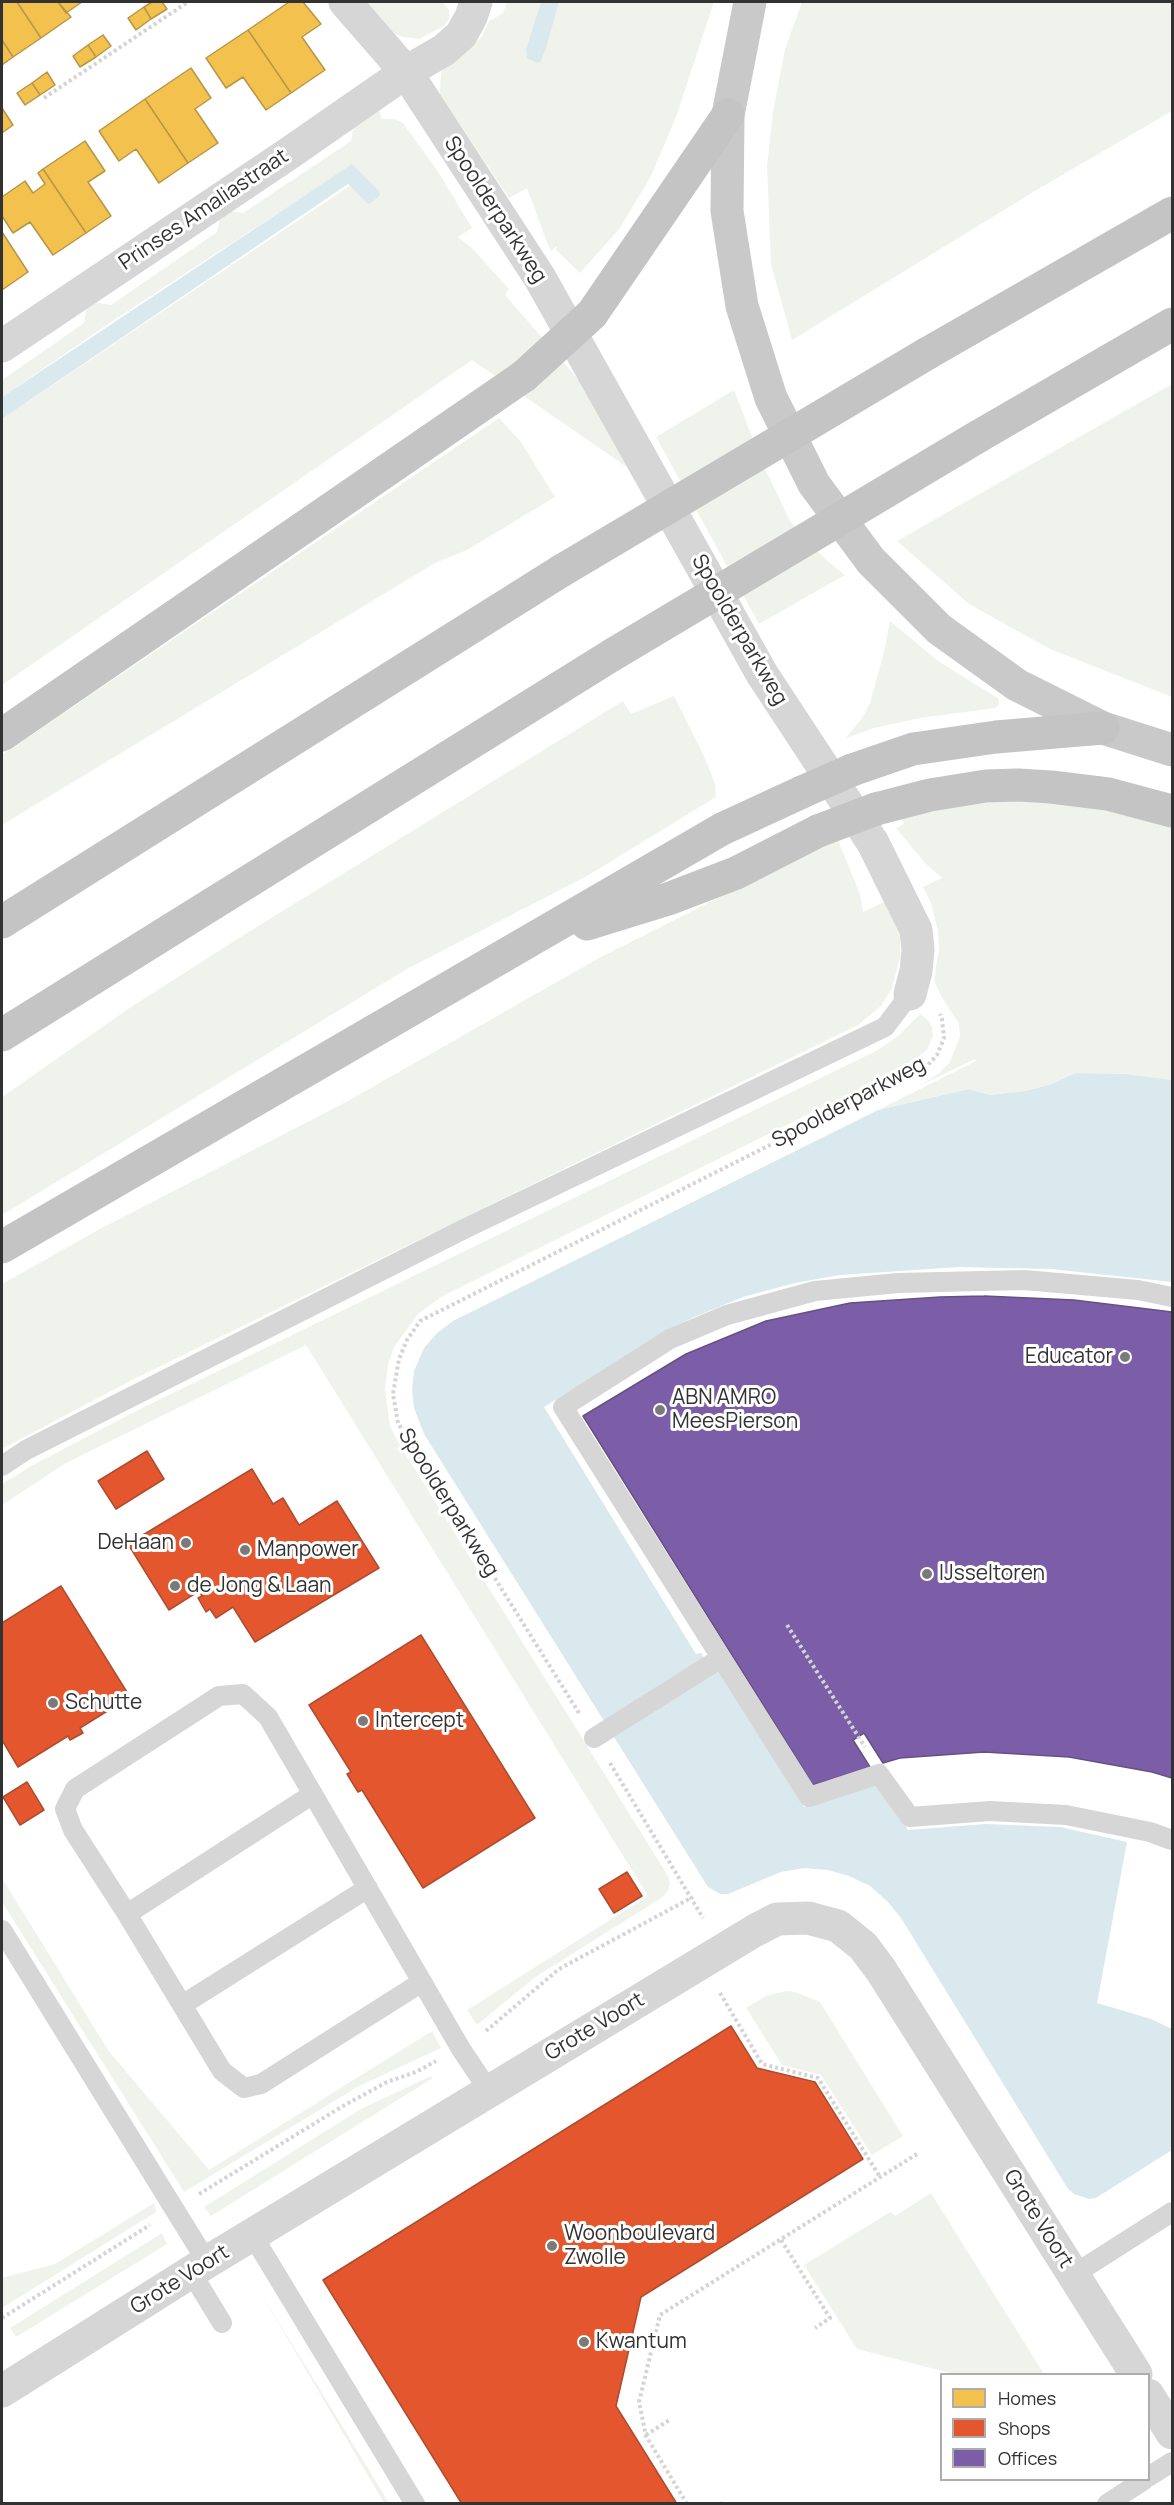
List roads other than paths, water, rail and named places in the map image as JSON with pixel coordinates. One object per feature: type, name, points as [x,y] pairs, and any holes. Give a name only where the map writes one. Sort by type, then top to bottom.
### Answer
[{"type":"highway","points":[[2,735],[524,376],[592,314],[728,115]]},
{"type":"highway","points":[[2,922],[561,571],[928,353],[1173,213]]},
{"type":"highway","points":[[2,1035],[612,655],[979,436],[1173,324]]},
{"type":"highway","points":[[2,1247],[722,829],[852,770],[913,748],[1004,736],[1103,728]]},
{"type":"highway","points":[[534,940],[669,899],[736,873],[818,831],[876,809],[930,795],[986,786],[1051,787],[1108,794],[1173,811]]},
{"type":"highway","points":[[2,900],[119,849]]},
{"type":"highway","points":[[2,1047],[116,962]]},
{"type":"main road","points":[[750,2],[728,115],[728,212],[742,306],[771,398],[814,484],[871,561],[939,629],[1017,685],[1103,728],[1173,750]]},
{"type":"street","name":"Spoolderparkweg","points":[[345,2],[406,72],[540,278],[762,674],[873,843],[916,930],[918,950],[910,994]]},
{"type":"street","name":"Prinses Amaliastraat","points":[[2,346],[452,43],[461,35],[468,7]]},
{"type":"street","name":"Grote Voort","points":[[3,2388],[711,1957],[777,1919],[808,1918],[838,1926],[863,1946],[1135,2373]]},
{"type":"street","points":[[1150,2397],[1173,2433]]},
{"type":"lane","points":[[2,1466],[26,1450],[464,1229],[885,1027],[910,994]]},
{"type":"lane","points":[[1173,1297],[1138,1290],[1024,1280],[898,1283],[815,1291],[728,1315],[670,1339],[563,1407],[716,1661],[809,1797],[879,1774],[909,1817],[990,1811],[1066,1815],[1150,1832],[1173,1840]]},
{"type":"lane","points":[[600,1734],[716,1661]]},
{"type":"lane","points":[[422,1982],[261,2084],[244,2088],[222,2071],[73,1830],[65,1809],[75,1789],[219,1696],[243,1694],[268,1717],[461,2049],[489,2091]]},
{"type":"lane","points":[[127,1914],[314,1794]]},
{"type":"lane","points":[[182,2005],[368,1888]]},
{"type":"lane","points":[[2,1930],[176,2209],[222,2323]]},
{"type":"lane","name":"Grote Voort","points":[[1073,2275],[1173,2212]]},
{"type":"lane","points":[[253,2235],[415,2504]]},
{"type":"lane","points":[[1150,2476],[1173,2462]]},
{"type":"lane","points":[[1107,2504],[1142,2481]]},
{"type":"place","name":"Educator","points":[[1125,1357]]},
{"type":"place","name":"ABN AMRO MeesPierson","points":[[660,1410]]},
{"type":"place","name":"DeHaan","points":[[186,1543]]},
{"type":"place","name":"Manpower","points":[[245,1550]]},
{"type":"place","name":"IJsseltoren","points":[[927,1574]]},
{"type":"place","name":"de Jong & Laan","points":[[175,1586]]},
{"type":"place","name":"Schutte","points":[[53,1703]]},
{"type":"place","name":"Intercept","points":[[363,1721]]},
{"type":"place","name":"Woonboulevard Zwolle","points":[[552,2246]]},
{"type":"place","name":"Kwantum","points":[[584,2342]]}]
